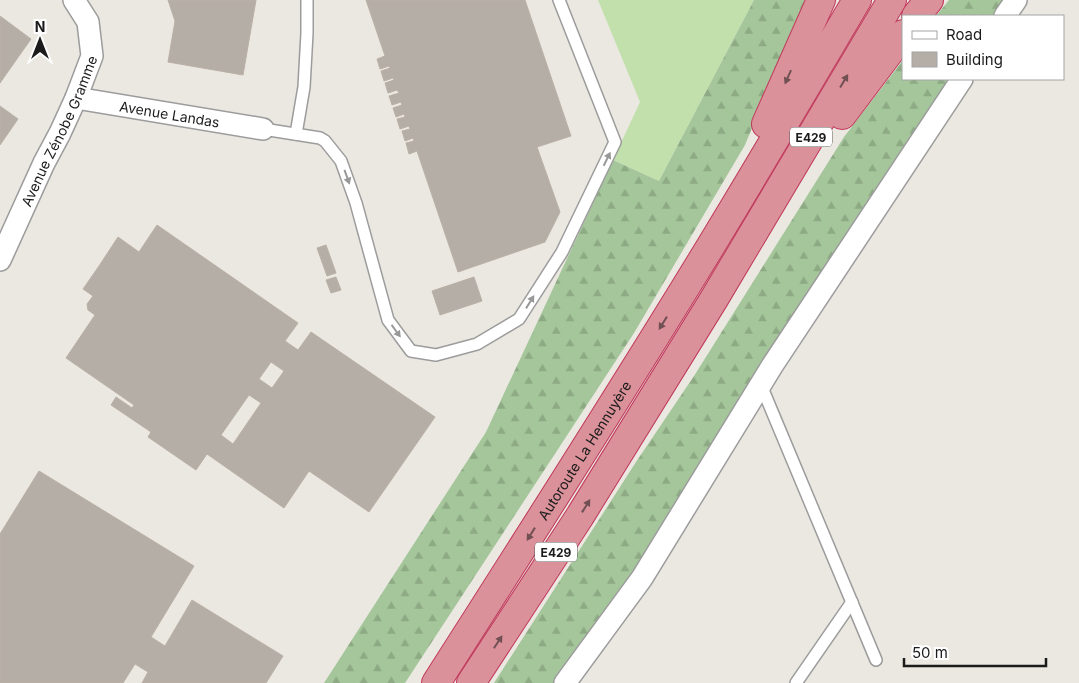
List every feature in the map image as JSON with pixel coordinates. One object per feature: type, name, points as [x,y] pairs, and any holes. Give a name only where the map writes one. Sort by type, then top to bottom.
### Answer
[{"type":"highway","points":[[689,281],[708,225],[766,124],[821,0]]},
{"type":"highway","name":"Autoroute La Hennuyère","points":[[436,683],[715,240],[857,0]]},
{"type":"highway","name":"E429","points":[[471,683],[580,516],[730,274],[892,0]]},
{"type":"highway","points":[[917,15],[929,0]]},
{"type":"highway","points":[[730,274],[859,91],[902,35]]},
{"type":"street","name":"Avenue Zénobe Gramme","points":[[0,260],[76,98],[92,56],[88,22],[74,0]]},
{"type":"street","points":[[1006,15],[1016,0]]},
{"type":"street","points":[[565,683],[642,578],[772,366],[961,80]]},
{"type":"street","name":"Avenue Landas","points":[[76,98],[263,129]]},
{"type":"lane","points":[[296,134],[304,87],[307,0]]},
{"type":"lane","points":[[263,129],[320,138],[325,141],[341,160],[356,203],[388,320],[410,351],[436,355],[477,344],[519,319],[562,252],[615,142],[559,0]]},
{"type":"lane","points":[[761,385],[876,660]]},
{"type":"lane","points":[[796,683],[852,602]]},
{"type":"green space","points":[[598,0],[754,0],[659,181],[613,160],[640,102]]},
{"type":"green space","points":[[754,0],[805,0],[745,145],[634,333],[405,683],[324,683],[486,432],[613,160],[659,181]]},
{"type":"green space","points":[[949,0],[1008,0],[998,15],[937,15]]},
{"type":"green space","points":[[902,61],[902,80],[953,80],[755,372],[648,552],[558,683],[494,683],[636,462],[694,376],[844,137]]},
{"type":"building","points":[[168,0],[256,0],[243,75],[168,62],[175,21]]},
{"type":"building","points":[[366,0],[525,0],[571,136],[537,147],[560,212],[545,242],[458,272],[417,151],[409,154],[406,143],[414,141],[413,138],[405,141],[402,131],[410,129],[409,126],[400,129],[397,119],[405,117],[404,114],[396,117],[393,108],[402,105],[401,102],[392,105],[389,96],[399,93],[397,90],[388,93],[385,83],[394,80],[393,78],[384,81],[381,71],[390,68],[389,66],[380,69],[377,59],[385,56]]},
{"type":"building","points":[[0,16],[31,39],[0,83]]},
{"type":"building","points":[[0,106],[18,119],[0,145]]},
{"type":"building","points":[[157,225],[298,323],[285,341],[298,350],[311,332],[435,417],[369,512],[309,471],[284,508],[207,454],[196,470],[148,437],[151,432],[111,405],[116,397],[132,408],[134,405],[66,358],[95,315],[88,310],[87,304],[93,296],[83,289],[118,237],[139,252]],"holes":[[[271,362],[284,371],[272,388],[259,379]],[[249,395],[261,403],[233,444],[221,435]]]},
{"type":"building","points":[[326,245],[336,273],[327,276],[317,248]]},
{"type":"building","points":[[336,277],[341,290],[331,293],[326,280]]},
{"type":"building","points":[[474,277],[482,301],[440,315],[432,291]]},
{"type":"building","points":[[39,471],[194,566],[151,637],[165,646],[192,600],[283,656],[266,683],[142,683],[148,672],[135,664],[123,683],[0,683],[0,534]]}]
